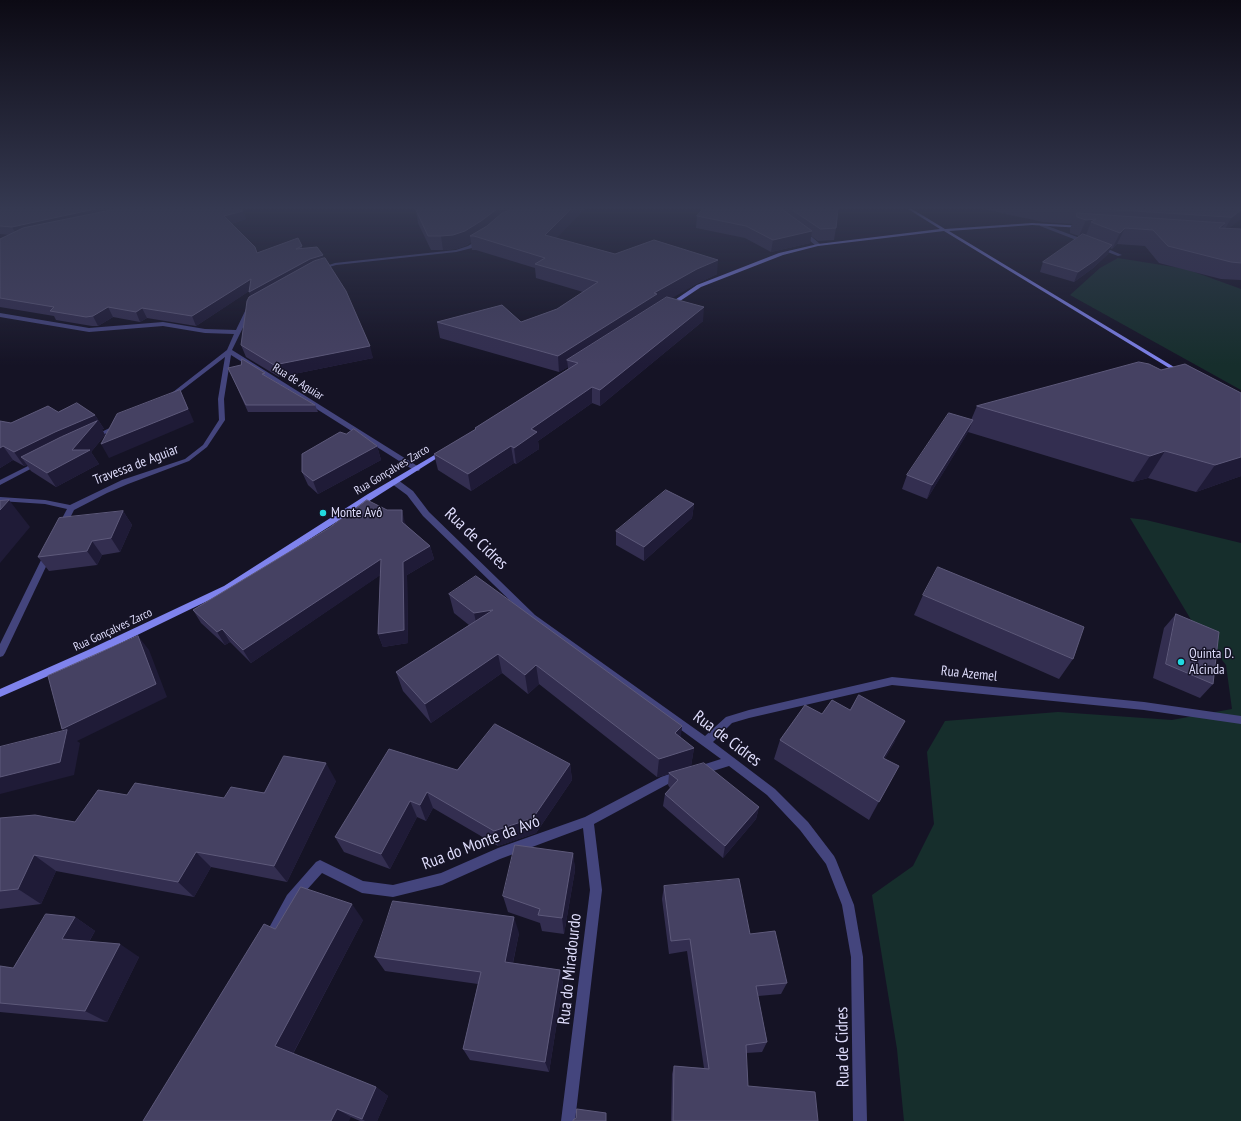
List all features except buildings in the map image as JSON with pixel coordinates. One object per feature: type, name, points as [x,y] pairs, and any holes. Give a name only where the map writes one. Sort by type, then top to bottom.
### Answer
[{"type":"street","points":[[315,270],[335,264],[360,261]]},
{"type":"street","points":[[666,308],[699,286],[762,261]]},
{"type":"street","points":[[996,261],[1189,377]]},
{"type":"street","points":[[164,401],[229,351],[250,306],[256,302]]},
{"type":"street","points":[[0,315],[89,330],[163,324],[205,331],[238,332]]},
{"type":"street","name":"Rua de Aguiar","points":[[229,351],[417,469]]},
{"type":"street","name":"Travessa de Aguiar","points":[[71,508],[125,482],[187,460],[205,446],[222,420],[221,399],[229,351]]},
{"type":"street","points":[[88,439],[124,423]]},
{"type":"street","name":"Rua Gonçalves Zarco","points":[[0,693],[91,653],[227,588],[451,447]]},
{"type":"street","points":[[0,483],[47,459]]},
{"type":"street","name":"Rua de Cidres","points":[[395,482],[410,493],[426,514],[532,617],[706,742],[730,762],[771,792],[804,826],[830,860],[848,905],[857,957],[860,1121]]},
{"type":"street","points":[[0,499],[45,502],[71,508],[57,536]]},
{"type":"street","points":[[0,653],[51,550]]},
{"type":"street","name":"Rua Azemel","points":[[706,742],[729,720],[892,681],[1144,706],[1241,720]]},
{"type":"street","name":"Rua do Monte da Avó","points":[[264,947],[291,899],[320,866],[362,887],[393,891],[442,879],[498,854],[588,821],[665,780],[730,762]]},
{"type":"street","name":"Rua do Miradourdo","points":[[568,1121],[584,1004],[596,890],[588,821]]},
{"type":"green space","points":[[1112,261],[1138,261],[1186,269],[1241,289],[1241,390],[1070,295],[1100,268]]},
{"type":"green space","points":[[1130,518],[1146,520],[1241,543],[1241,1121],[904,1121],[897,1049],[872,895],[913,866],[934,824],[927,752],[945,721],[1058,712],[1172,720],[1232,709],[1226,665],[1193,623]]},
{"type":"place","name":"Monte Avô","points":[[323,513]]},
{"type":"place","name":"Quinta D. Alcinda","points":[[1181,662]]}]
